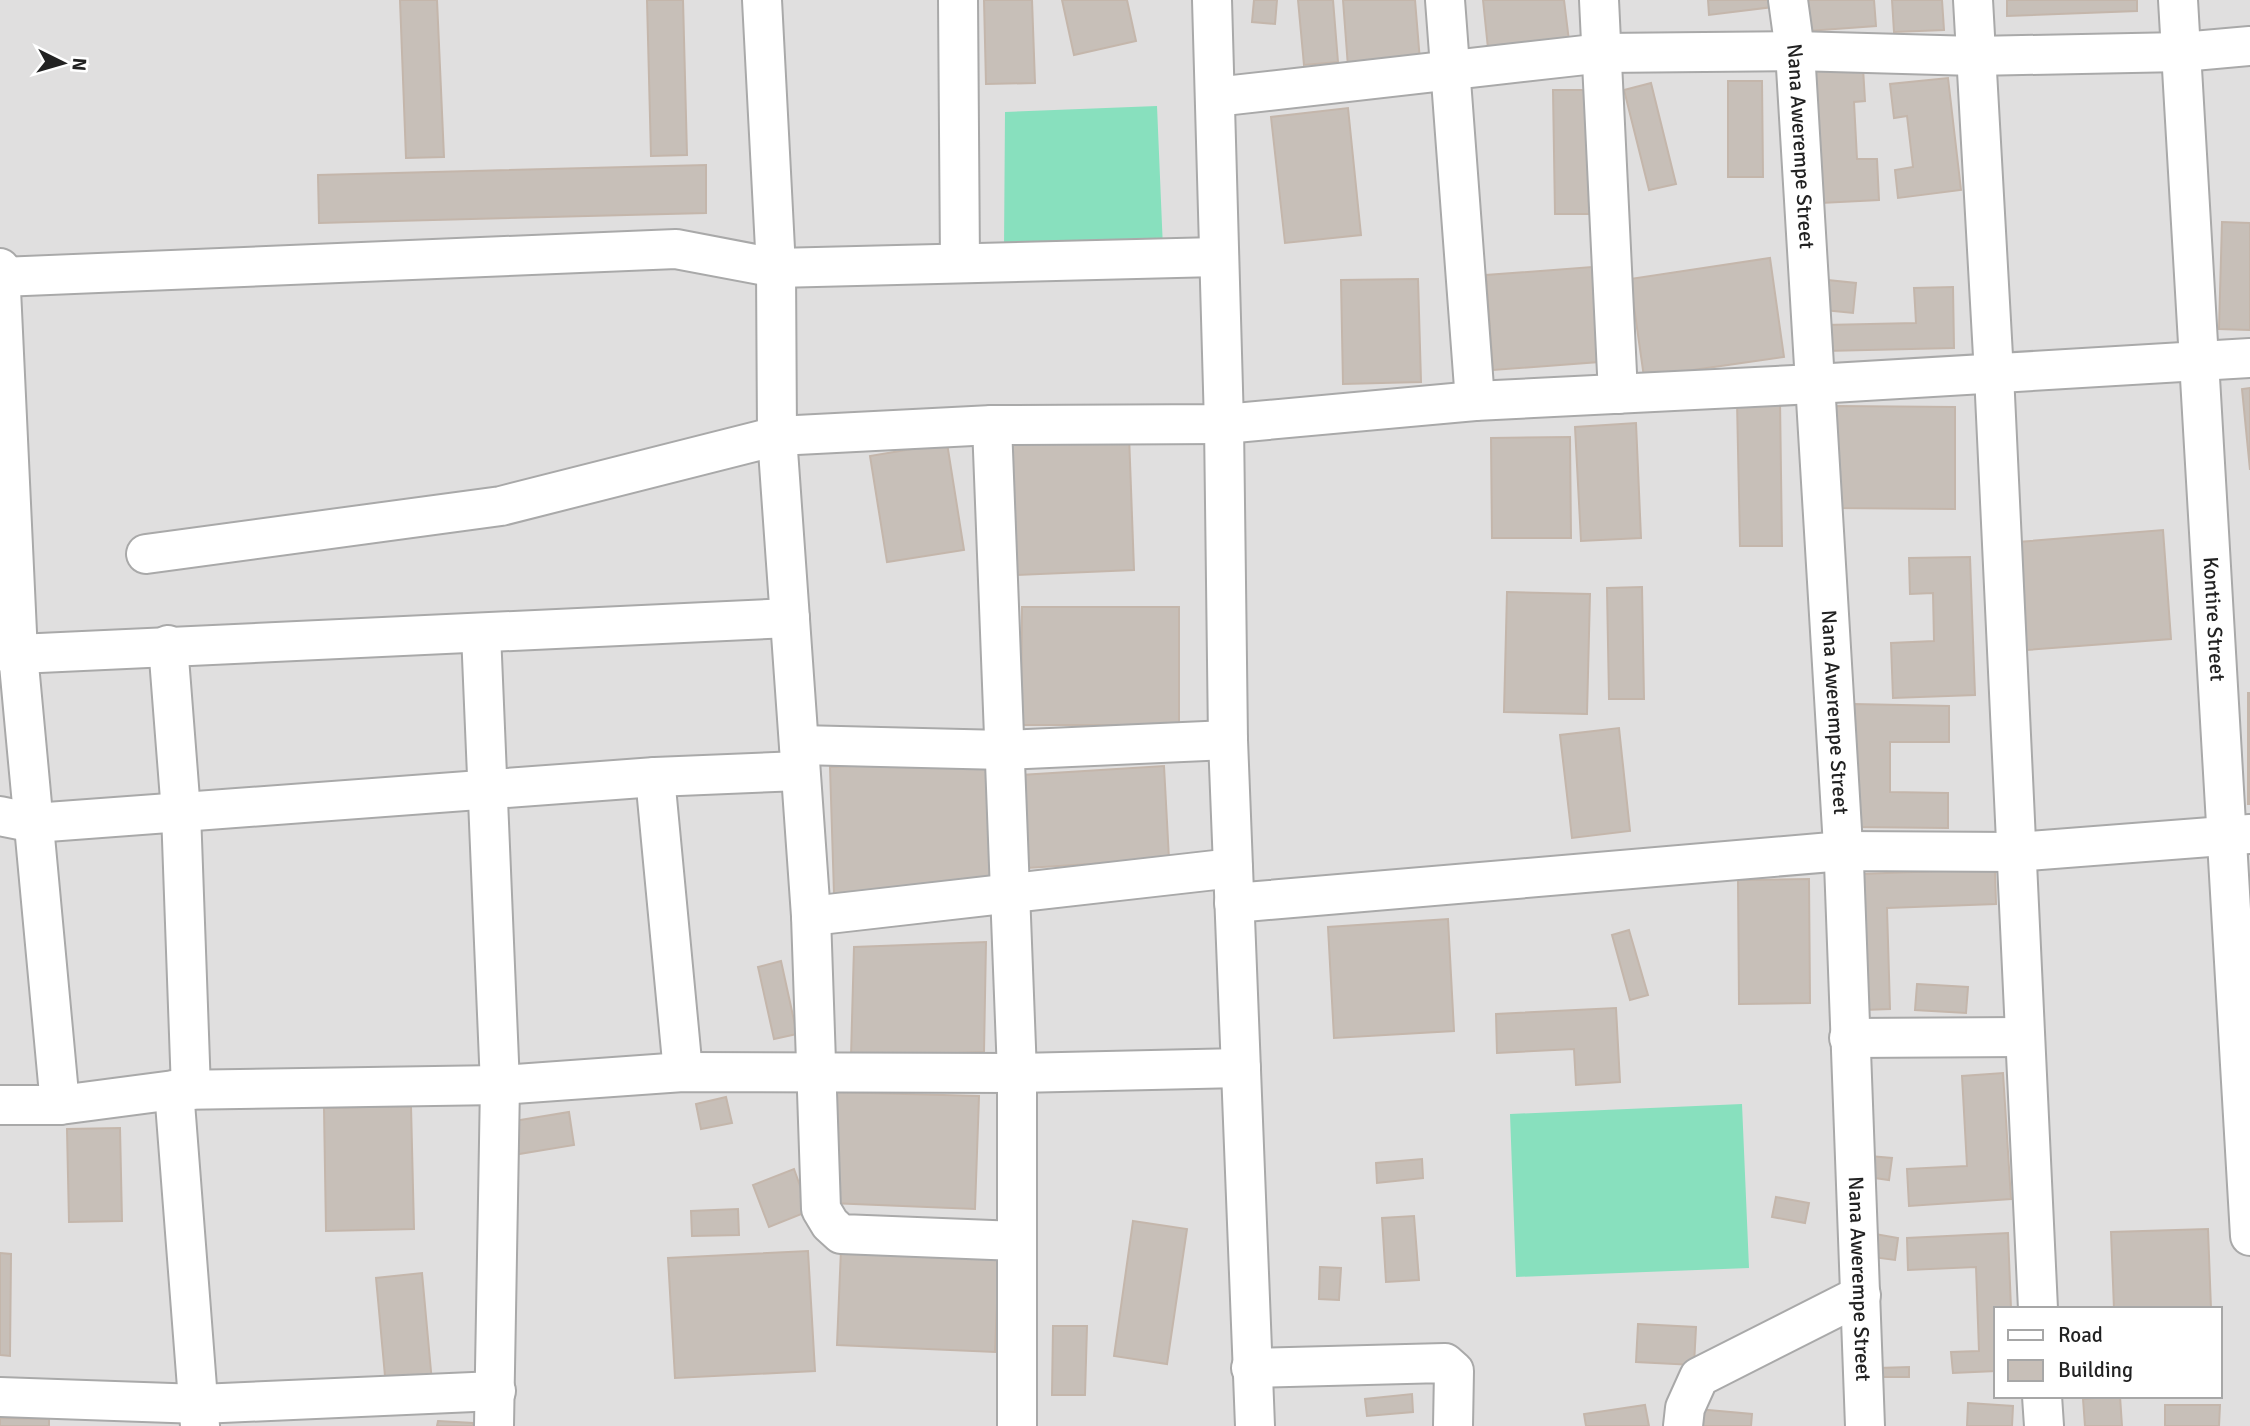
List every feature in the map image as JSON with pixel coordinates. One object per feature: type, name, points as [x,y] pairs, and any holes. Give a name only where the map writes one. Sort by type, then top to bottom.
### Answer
[{"type":"street","points":[[762,0],[776,268],[777,436],[810,916],[818,1071],[821,1209],[830,1224],[841,1234],[1017,1241]]},
{"type":"street","points":[[958,0],[960,263]]},
{"type":"street","points":[[1212,0],[1217,257],[1224,424],[1228,740],[1255,1426]]},
{"type":"street","points":[[1445,0],[1475,409]]},
{"type":"street","points":[[1599,0],[1618,394]]},
{"type":"street","name":"Nana Awerempe Street","points":[[1788,0],[1795,51],[1843,852],[1865,1426]]},
{"type":"street","points":[[1973,0],[1994,374],[2038,1307]]},
{"type":"street","name":"Kontire Street","points":[[2178,0],[2200,361],[2238,835],[2250,1236]]},
{"type":"street","points":[[1215,97],[1603,53],[1795,51],[1975,56],[2182,52],[2250,46]]},
{"type":"street","points":[[1,277],[676,249],[776,268],[1217,257]]},
{"type":"street","points":[[0,268],[9,652],[17,819],[61,1105]]},
{"type":"street","points":[[146,554],[501,506],[777,436],[992,425],[1224,424],[1475,409],[1618,394],[2250,358]]},
{"type":"street","points":[[1244,677],[1240,438],[1390,427],[1475,409]]},
{"type":"street","points":[[992,425],[1017,1073],[1017,1426]]},
{"type":"street","points":[[9,652],[790,618]]},
{"type":"street","points":[[0,1397],[200,1415],[495,1409],[500,1085],[481,633]]},
{"type":"street","points":[[168,645],[181,812],[182,1090],[200,1415]]},
{"type":"street","points":[[17,819],[181,812],[489,791],[654,777],[800,758],[1228,740]]},
{"type":"street","points":[[654,777],[683,1072]]},
{"type":"street","points":[[810,916],[1010,893],[1233,886],[1843,852],[2016,852],[2238,835]]},
{"type":"street","points":[[1849,1038],[2025,1037]]},
{"type":"street","points":[[0,1105],[61,1105],[182,1090],[500,1085],[683,1072],[1017,1073],[1241,1068]]},
{"type":"street","points":[[1683,1426],[1685,1408],[1699,1377],[1861,1295]]},
{"type":"street","points":[[1251,1368],[1446,1363],[1454,1371],[1453,1426]]},
{"type":"street","points":[[2042,1398],[2044,1426]]},
{"type":"shaded area","points":[[0,0],[2250,0],[2250,1426],[0,1426]]},
{"type":"green space","points":[[1157,106],[1163,249],[1004,248],[1005,112]]},
{"type":"green space","points":[[1742,1104],[1749,1268],[1516,1277],[1510,1114]]},
{"type":"building","points":[[400,0],[437,0],[444,157],[406,158]]},
{"type":"building","points":[[647,0],[683,0],[687,155],[651,156]]},
{"type":"building","points":[[984,0],[1032,0],[1035,83],[986,84]]},
{"type":"building","points":[[1062,0],[1127,0],[1136,41],[1074,55]]},
{"type":"building","points":[[1254,0],[1277,0],[1275,24],[1252,22]]},
{"type":"building","points":[[1298,0],[1333,0],[1338,62],[1304,65]]},
{"type":"building","points":[[1343,0],[1415,0],[1420,61],[1348,67]]},
{"type":"building","points":[[1483,0],[1564,0],[1570,49],[1489,58]]},
{"type":"building","points":[[1708,0],[1780,0],[1781,6],[1709,15]]},
{"type":"building","points":[[1806,0],[1874,0],[1876,26],[1808,31]]},
{"type":"building","points":[[1892,0],[1942,0],[1944,30],[1894,32]]},
{"type":"building","points":[[2007,0],[2137,0],[2137,11],[2007,16]]},
{"type":"building","points":[[1863,68],[1865,101],[1854,102],[1857,159],[1877,159],[1879,200],[1821,203],[1814,71]]},
{"type":"building","points":[[1948,78],[1961,190],[1898,198],[1895,170],[1913,167],[1907,116],[1894,118],[1890,84]]},
{"type":"building","points":[[1728,81],[1762,81],[1763,177],[1728,177]]},
{"type":"building","points":[[1651,83],[1676,184],[1649,190],[1624,90]]},
{"type":"building","points":[[1553,90],[1587,90],[1589,214],[1555,214]]},
{"type":"building","points":[[1348,108],[1361,235],[1285,243],[1271,117]]},
{"type":"building","points":[[706,165],[706,213],[319,223],[318,175]]},
{"type":"building","points":[[2222,222],[2250,223],[2250,330],[2219,329]]},
{"type":"building","points":[[1770,258],[1784,357],[1644,377],[1630,279]]},
{"type":"building","points":[[1592,267],[1599,362],[1493,370],[1486,275]]},
{"type":"building","points":[[1418,279],[1421,382],[1343,384],[1341,280]]},
{"type":"building","points":[[1818,279],[1856,283],[1853,313],[1814,309]]},
{"type":"building","points":[[1953,287],[1954,348],[1825,351],[1825,325],[1916,323],[1914,288]]},
{"type":"building","points":[[2250,388],[2250,470],[2242,389]]},
{"type":"building","points":[[1780,400],[1782,546],[1740,546],[1737,401]]},
{"type":"building","points":[[1835,406],[1955,407],[1955,509],[1834,508]]},
{"type":"building","points":[[1636,423],[1641,538],[1581,541],[1575,427]]},
{"type":"building","points":[[1129,435],[1134,570],[1017,575],[1011,441]]},
{"type":"building","points":[[1570,437],[1571,538],[1492,538],[1491,438]]},
{"type":"building","points":[[947,443],[964,550],[887,562],[870,456]]},
{"type":"building","points":[[2163,530],[2171,639],[2026,650],[2018,542]]},
{"type":"building","points":[[1970,557],[1975,695],[1893,698],[1891,643],[1934,641],[1933,593],[1910,594],[1909,558]]},
{"type":"building","points":[[1642,587],[1644,699],[1609,699],[1607,588]]},
{"type":"building","points":[[1507,592],[1590,594],[1587,714],[1504,712]]},
{"type":"building","points":[[1022,607],[1179,607],[1179,725],[1021,725]]},
{"type":"building","points":[[2250,693],[2250,804],[2248,804]]},
{"type":"building","points":[[1853,704],[1949,706],[1949,742],[1890,742],[1890,792],[1948,793],[1948,828],[1852,827]]},
{"type":"building","points":[[1619,728],[1630,831],[1572,838],[1560,735]]},
{"type":"building","points":[[990,760],[994,888],[834,894],[830,767]]},
{"type":"building","points":[[1164,766],[1169,859],[1027,868],[1021,775]]},
{"type":"building","points":[[1995,869],[1996,904],[1887,908],[1890,1009],[1864,1010],[1860,874]]},
{"type":"building","points":[[1809,879],[1810,1003],[1739,1004],[1738,880]]},
{"type":"building","points":[[1448,919],[1454,1031],[1334,1038],[1328,927]]},
{"type":"building","points":[[1629,930],[1648,995],[1630,1000],[1612,935]]},
{"type":"building","points":[[986,942],[984,1052],[851,1057],[854,947]]},
{"type":"building","points":[[781,961],[797,1034],[774,1039],[758,967]]},
{"type":"building","points":[[1917,984],[1968,987],[1966,1013],[1915,1010]]},
{"type":"building","points":[[1616,1008],[1620,1082],[1576,1085],[1574,1049],[1497,1053],[1496,1014]]},
{"type":"building","points":[[2003,1073],[2011,1199],[1909,1206],[1907,1169],[1967,1166],[1962,1076]]},
{"type":"building","points":[[833,1092],[979,1096],[975,1209],[830,1203]]},
{"type":"building","points":[[726,1097],[732,1123],[701,1129],[696,1104]]},
{"type":"building","points":[[411,1106],[414,1229],[326,1231],[324,1108]]},
{"type":"building","points":[[569,1112],[574,1145],[513,1155],[508,1122]]},
{"type":"building","points":[[120,1128],[122,1221],[69,1222],[67,1129]]},
{"type":"building","points":[[1869,1156],[1892,1158],[1889,1180],[1867,1177]]},
{"type":"building","points":[[1422,1159],[1423,1178],[1377,1183],[1376,1163]]},
{"type":"building","points":[[794,1169],[809,1211],[769,1227],[753,1185]]},
{"type":"building","points":[[1776,1197],[1809,1203],[1805,1223],[1772,1217]]},
{"type":"building","points":[[738,1209],[739,1235],[692,1236],[691,1211]]},
{"type":"building","points":[[1414,1216],[1419,1280],[1386,1282],[1382,1218]]},
{"type":"building","points":[[1133,1221],[1187,1229],[1167,1364],[1114,1356]]},
{"type":"building","points":[[2208,1229],[2211,1307],[2114,1307],[2111,1232]]},
{"type":"building","points":[[2008,1233],[2011,1307],[1994,1307],[1994,1371],[1953,1373],[1951,1352],[1979,1351],[1976,1267],[1908,1270],[1907,1238]]},
{"type":"building","points":[[1875,1234],[1898,1238],[1895,1260],[1872,1257]]},
{"type":"building","points":[[841,1249],[999,1255],[995,1352],[837,1345]]},
{"type":"building","points":[[808,1251],[815,1371],[675,1378],[668,1258]]},
{"type":"building","points":[[0,1253],[11,1254],[10,1356],[0,1355]]},
{"type":"building","points":[[1320,1267],[1341,1268],[1339,1300],[1319,1299]]},
{"type":"building","points":[[422,1273],[432,1382],[386,1387],[376,1278]]},
{"type":"building","points":[[1638,1324],[1696,1327],[1694,1365],[1636,1362]]},
{"type":"building","points":[[1053,1326],[1087,1326],[1085,1395],[1052,1395]]},
{"type":"building","points":[[1909,1367],[1909,1377],[1879,1377],[1878,1368]]},
{"type":"building","points":[[1412,1394],[1413,1412],[1367,1416],[1365,1399]]},
{"type":"building","points":[[2120,1398],[2122,1426],[2085,1426],[2083,1399]]},
{"type":"building","points":[[1968,1403],[2013,1406],[2012,1426],[1967,1426]]},
{"type":"building","points":[[1645,1405],[1649,1426],[1586,1426],[1584,1414]]},
{"type":"building","points":[[2165,1405],[2220,1405],[2219,1426],[2165,1426]]},
{"type":"building","points":[[1697,1409],[1752,1414],[1751,1426],[1696,1426]]},
{"type":"building","points":[[0,1418],[49,1419],[49,1426],[0,1426]]},
{"type":"building","points":[[438,1421],[473,1423],[473,1426],[437,1426]]}]
